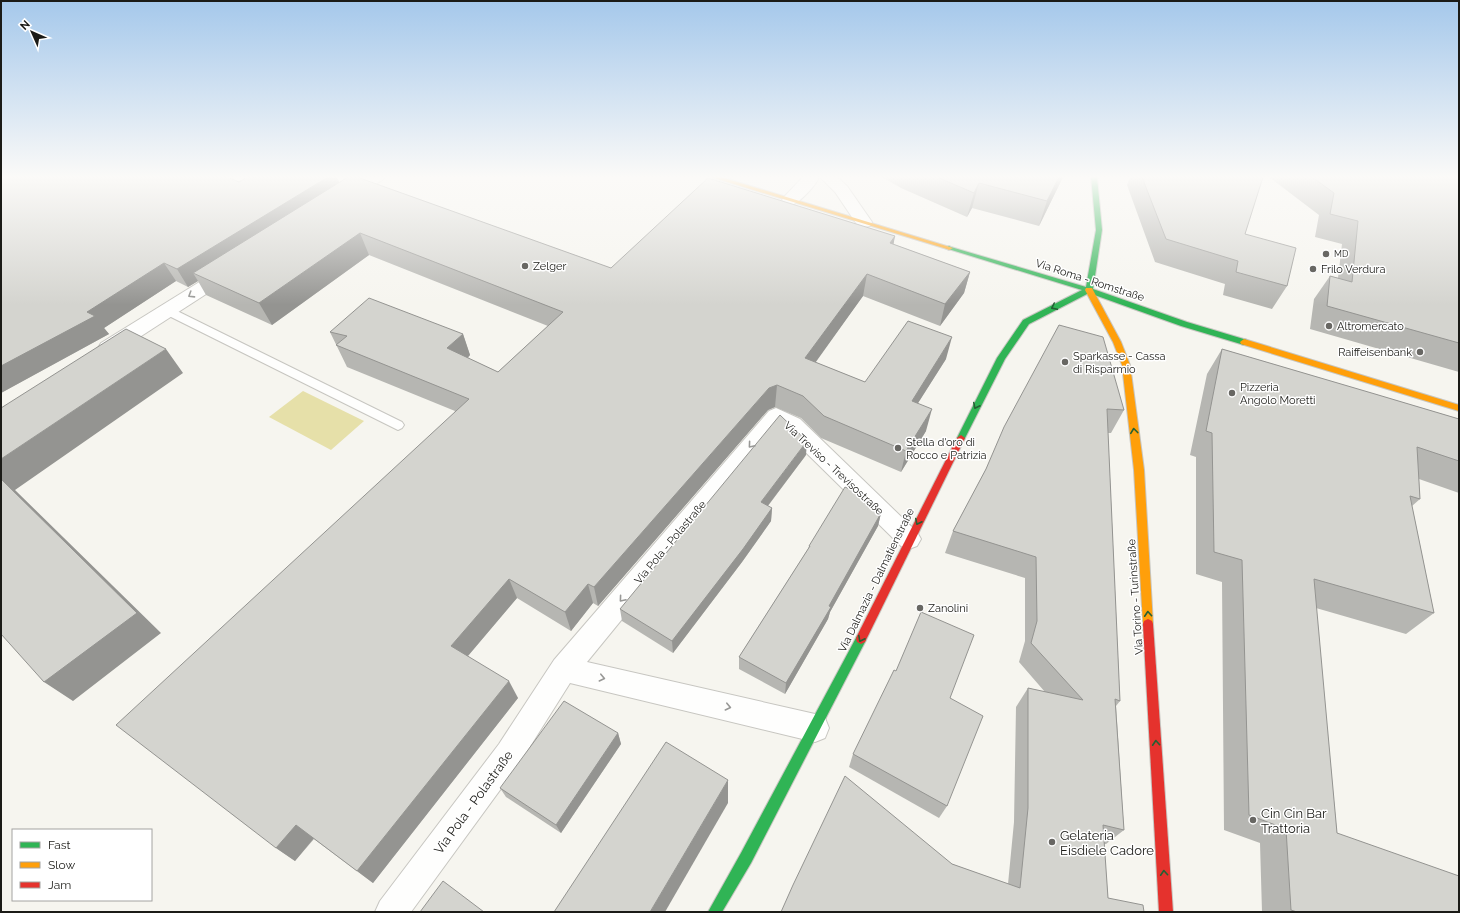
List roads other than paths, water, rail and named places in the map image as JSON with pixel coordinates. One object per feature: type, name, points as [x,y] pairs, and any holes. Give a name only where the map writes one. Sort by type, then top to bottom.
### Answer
[{"type":"street","name":"Via Roma - Romstraße","points":[[856,220],[1089,290],[1184,324],[1459,408]]},
{"type":"street","points":[[1089,290],[1099,230],[1098,220]]},
{"type":"street","points":[[91,358],[241,263]]},
{"type":"street","name":"Via Dalmazia - Dalmatienstraße","points":[[715,912],[746,858],[815,728],[891,580],[909,539],[1001,358],[1026,322],[1089,290]]},
{"type":"street","name":"Via Torino - Turinstraße","points":[[1089,290],[1117,342],[1126,365],[1139,470],[1166,912]]},
{"type":"street","name":"Via Treviso - Trevisostraße","points":[[776,416],[792,425],[909,539]]},
{"type":"street","name":"Via Pola - Polastraße","points":[[391,912],[509,754],[564,669],[776,416]]},
{"type":"street","points":[[564,669],[815,728]]},
{"type":"lane","points":[[167,310],[398,424]]},
{"type":"place","name":"MD","points":[[1326,254]]},
{"type":"place","name":"Zelger","points":[[525,266]]},
{"type":"place","name":"Frilo Verdura","points":[[1313,269]]},
{"type":"place","name":"Altromercato","points":[[1329,326]]},
{"type":"place","name":"Raiffeisenbank","points":[[1420,352]]},
{"type":"place","name":"Sparkasse - Cassa di Risparmio","points":[[1065,362]]},
{"type":"place","name":"Pizzeria Angolo Moretti","points":[[1232,393]]},
{"type":"place","name":"Stella d'oro di Rocco e Patrizia","points":[[898,448]]},
{"type":"place","name":"Zanolini","points":[[920,608]]},
{"type":"place","name":"Cin Cin Bar Trattoria","points":[[1253,820]]},
{"type":"place","name":"Gelateria Eisdiele Cadore","points":[[1052,842]]}]
